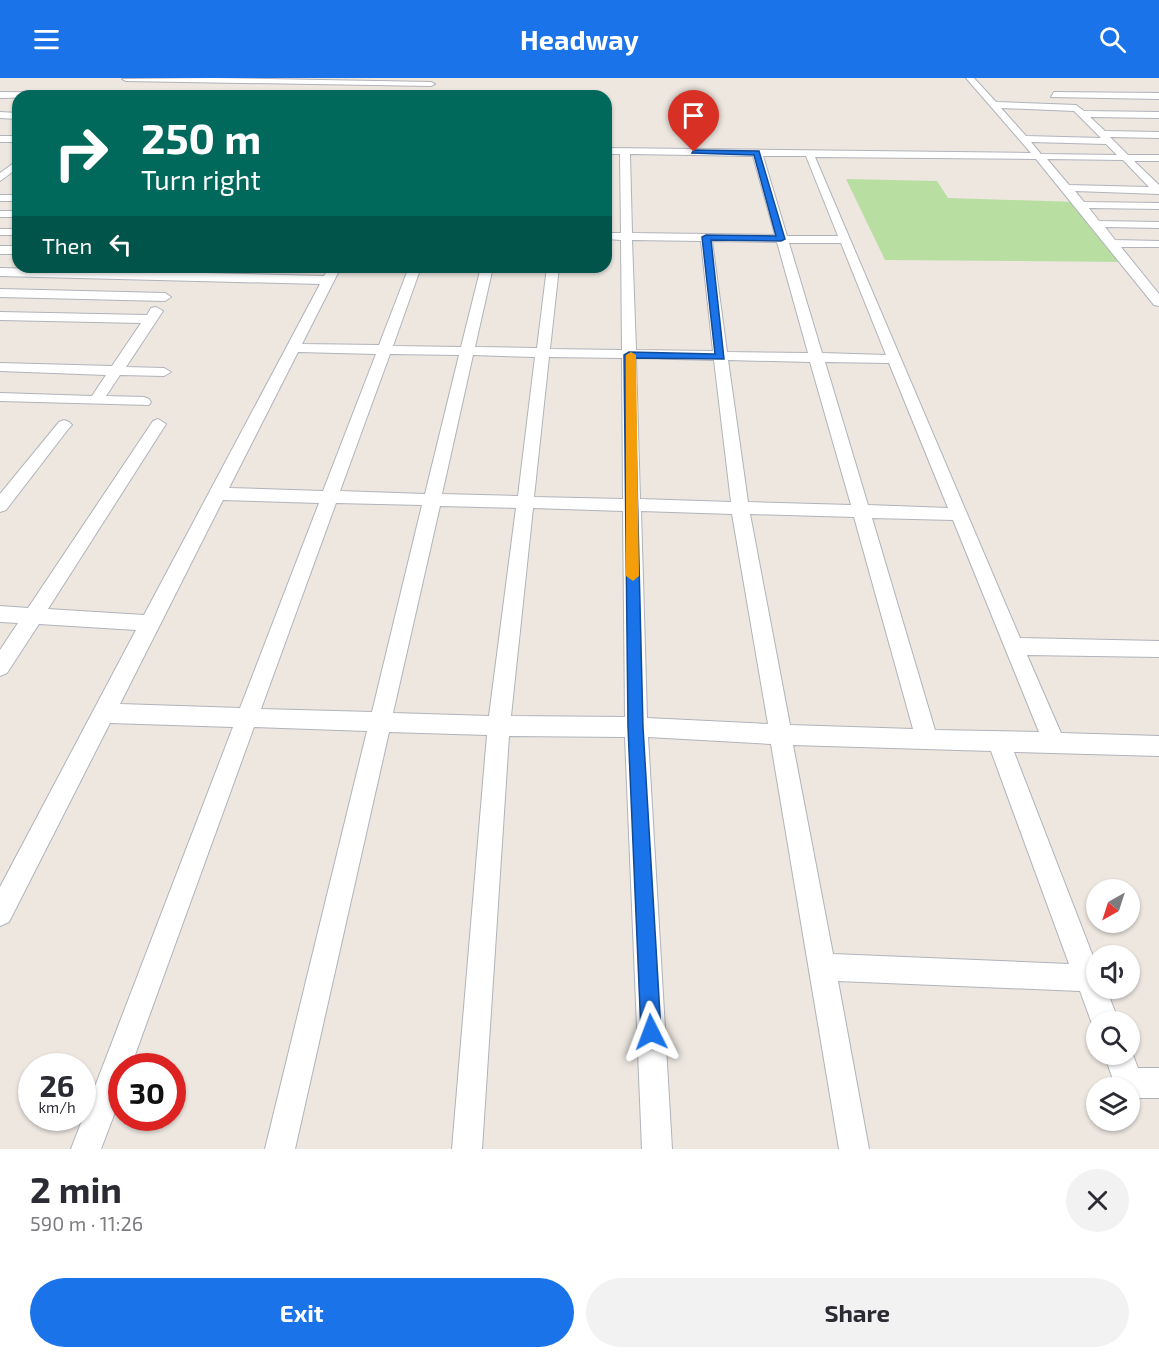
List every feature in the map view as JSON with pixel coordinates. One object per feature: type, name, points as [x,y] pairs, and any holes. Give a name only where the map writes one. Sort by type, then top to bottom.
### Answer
[{"type":"street","points":[[970,78],[990,97],[1159,302]]},
{"type":"street","points":[[72,90],[116,87],[432,81]]},
{"type":"street","points":[[1040,94],[1159,96]]},
{"type":"street","points":[[990,97],[1071,106],[1082,114],[1159,191]]},
{"type":"street","points":[[1082,114],[1159,115]]},
{"type":"street","points":[[1012,125],[1024,126]]},
{"type":"street","points":[[1083,127],[1101,134]]},
{"type":"street","points":[[1024,139],[1101,134],[1159,135]]},
{"type":"street","points":[[612,151],[1159,158]]},
{"type":"street","points":[[626,151],[636,727],[657,1149]]},
{"type":"street","points":[[757,153],[927,739]]},
{"type":"street","points":[[809,153],[1054,743]]},
{"type":"street","points":[[1066,188],[1159,191]]},
{"type":"street","points":[[1081,205],[1159,206]]},
{"type":"street","points":[[1096,224],[1159,225]]},
{"type":"street","points":[[612,236],[845,240]]},
{"type":"street","points":[[706,237],[740,508],[854,1149]]},
{"type":"street","points":[[1112,243],[1159,244]]},
{"type":"street","points":[[1123,257],[1141,257]]},
{"type":"street","points":[[0,913],[331,273],[179,276],[45,273]]},
{"type":"street","points":[[86,1149],[413,273]]},
{"type":"street","points":[[280,1149],[486,273]]},
{"type":"street","points":[[467,1149],[499,726],[552,273]]},
{"type":"street","points":[[96,400],[179,276]]},
{"type":"street","points":[[0,293],[165,297]]},
{"type":"street","points":[[0,316],[151,319]]},
{"type":"street","points":[[293,348],[895,359]]},
{"type":"street","points":[[0,367],[164,372]]},
{"type":"street","points":[[0,397],[144,402]]},
{"type":"street","points":[[0,667],[158,424]]},
{"type":"street","points":[[0,506],[64,425]]},
{"type":"street","points":[[218,494],[959,514]]},
{"type":"street","points":[[0,614],[152,623]]},
{"type":"street","points":[[1014,646],[1159,648]]},
{"type":"street","points":[[105,713],[499,726],[636,727],[780,735],[1159,746]]},
{"type":"street","points":[[999,742],[1086,970]]},
{"type":"street","points":[[822,967],[1086,978]]},
{"type":"street","points":[[1122,1065],[1129,1083],[1159,1083]]},
{"type":"green space","points":[[846,179],[937,181],[948,198],[1078,202],[1128,262],[885,260]]},
{"type":"slow traffic","points":[[631,355],[629,355],[633,576]]},
{"type":"route","points":[[651,1032],[636,727],[629,355],[720,357],[706,237],[781,239],[757,153],[694,152]]}]
